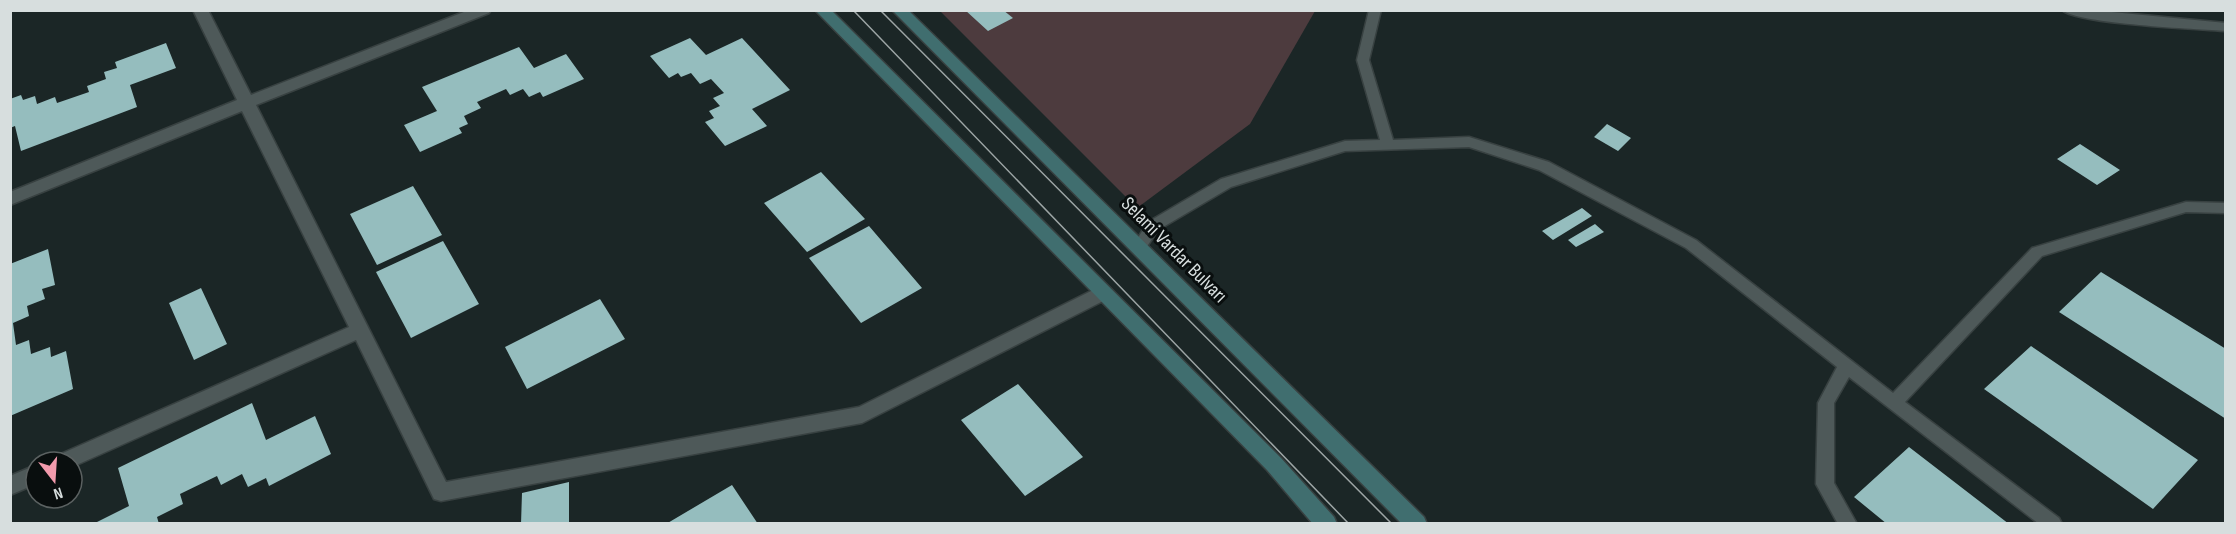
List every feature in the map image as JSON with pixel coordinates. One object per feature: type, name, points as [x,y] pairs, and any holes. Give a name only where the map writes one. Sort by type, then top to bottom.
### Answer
[{"type":"main road","points":[[822,10],[1274,465],[1328,524]]},
{"type":"main road","name":"Selami Vardar Bulvarı","points":[[899,10],[1417,524]]},
{"type":"street","points":[[200,10],[441,492],[862,415],[1103,293]]},
{"type":"street","points":[[10,200],[246,103],[484,10]]},
{"type":"street","points":[[84,453],[360,330]]},
{"type":"street","points":[[10,486],[24,480]]},
{"type":"lane","points":[[1375,10],[1362,60],[1388,145]]},
{"type":"lane","points":[[2068,10],[2104,17],[2226,27]]},
{"type":"lane","points":[[1139,247],[1153,226],[1226,183],[1345,146],[1469,142],[1544,166],[1691,244],[2053,524]]},
{"type":"lane","points":[[1894,403],[2037,252],[2186,207],[2226,208]]},
{"type":"lane","points":[[1846,366],[1826,403],[1825,484],[1848,524]]},
{"type":"shaded area","points":[[940,11],[1315,11],[1250,124],[1137,208]]},
{"type":"building","points":[[965,10],[1003,10],[1013,18],[988,31]]},
{"type":"building","points":[[690,38],[706,55],[742,38],[790,90],[752,109],[767,126],[725,146],[705,122],[714,118],[709,111],[720,106],[713,98],[724,93],[711,79],[700,84],[691,73],[681,77],[678,73],[669,78],[650,56]]},
{"type":"building","points":[[166,43],[176,68],[130,85],[137,107],[21,151],[15,126],[10,128],[10,99],[21,95],[23,100],[35,96],[37,104],[55,97],[57,103],[89,92],[87,86],[106,79],[104,72],[117,68],[115,62]]},
{"type":"building","points":[[519,47],[534,68],[566,54],[584,79],[543,97],[540,92],[529,97],[523,89],[510,95],[506,89],[477,102],[481,108],[464,116],[468,124],[459,128],[462,133],[420,152],[404,125],[437,111],[422,87]]},
{"type":"building","points":[[1607,124],[1631,138],[1618,151],[1594,137]]},
{"type":"building","points":[[2080,144],[2120,170],[2097,185],[2057,159]]},
{"type":"building","points":[[821,172],[865,219],[807,252],[764,203]]},
{"type":"building","points":[[413,186],[442,235],[377,265],[350,214]]},
{"type":"building","points":[[1582,208],[1592,216],[1553,240],[1542,231]]},
{"type":"building","points":[[1595,224],[1604,232],[1576,247],[1568,240]]},
{"type":"building","points":[[869,226],[922,288],[861,323],[809,258]]},
{"type":"building","points":[[443,241],[479,304],[411,338],[376,272]]},
{"type":"building","points":[[48,249],[55,285],[42,289],[45,299],[27,306],[29,316],[13,323],[16,345],[29,340],[31,354],[50,347],[51,357],[66,351],[73,389],[10,416],[10,264]]},
{"type":"building","points":[[2101,272],[2226,349],[2226,419],[2059,312]]},
{"type":"building","points":[[201,288],[227,344],[194,360],[169,303]]},
{"type":"building","points":[[600,299],[625,339],[527,389],[505,347]]},
{"type":"building","points":[[2031,346],[2198,460],[2153,509],[1984,389]]},
{"type":"building","points":[[1018,384],[1083,457],[1025,496],[961,420]]},
{"type":"building","points":[[252,403],[266,440],[315,416],[331,454],[269,486],[266,478],[248,487],[242,474],[221,485],[217,476],[180,494],[183,504],[157,517],[159,524],[93,524],[129,506],[118,468]]},
{"type":"building","points":[[1909,447],[2009,524],[1887,524],[1854,497]]},
{"type":"building","points":[[569,482],[569,524],[521,524],[522,493]]},
{"type":"building","points":[[732,485],[758,524],[666,524]]},
{"type":"tram line","points":[[853,10],[1349,524]]},
{"type":"tram line","points":[[880,10],[1392,524]]}]
